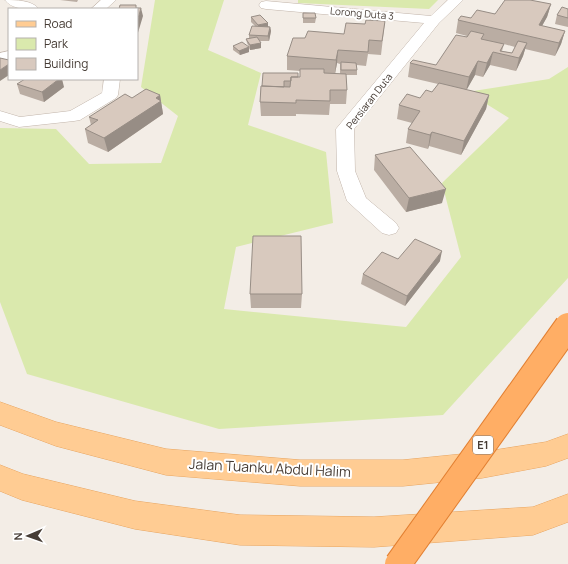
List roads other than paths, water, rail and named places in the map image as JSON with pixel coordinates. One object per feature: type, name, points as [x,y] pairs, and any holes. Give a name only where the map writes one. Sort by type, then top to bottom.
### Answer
[{"type":"highway","name":"E1","points":[[398,564],[568,326]]},
{"type":"main road","name":"Jalan Tuanku Abdul Halim","points":[[0,414],[56,434],[166,462],[300,473],[403,473],[466,467],[546,454],[568,446]]},
{"type":"main road","points":[[0,478],[22,487],[135,514],[240,530],[374,532],[533,520],[568,508]]},
{"type":"street","points":[[12,0],[30,8]]},
{"type":"street","points":[[99,8],[109,0]]},
{"type":"street","name":"Persiaran Duta","points":[[389,228],[357,202],[346,171],[345,129],[434,20],[456,0]]},
{"type":"street","name":"Lorong Duta 3","points":[[266,5],[434,20]]},
{"type":"street","points":[[0,116],[18,122],[74,116],[110,95],[112,80]]}]
